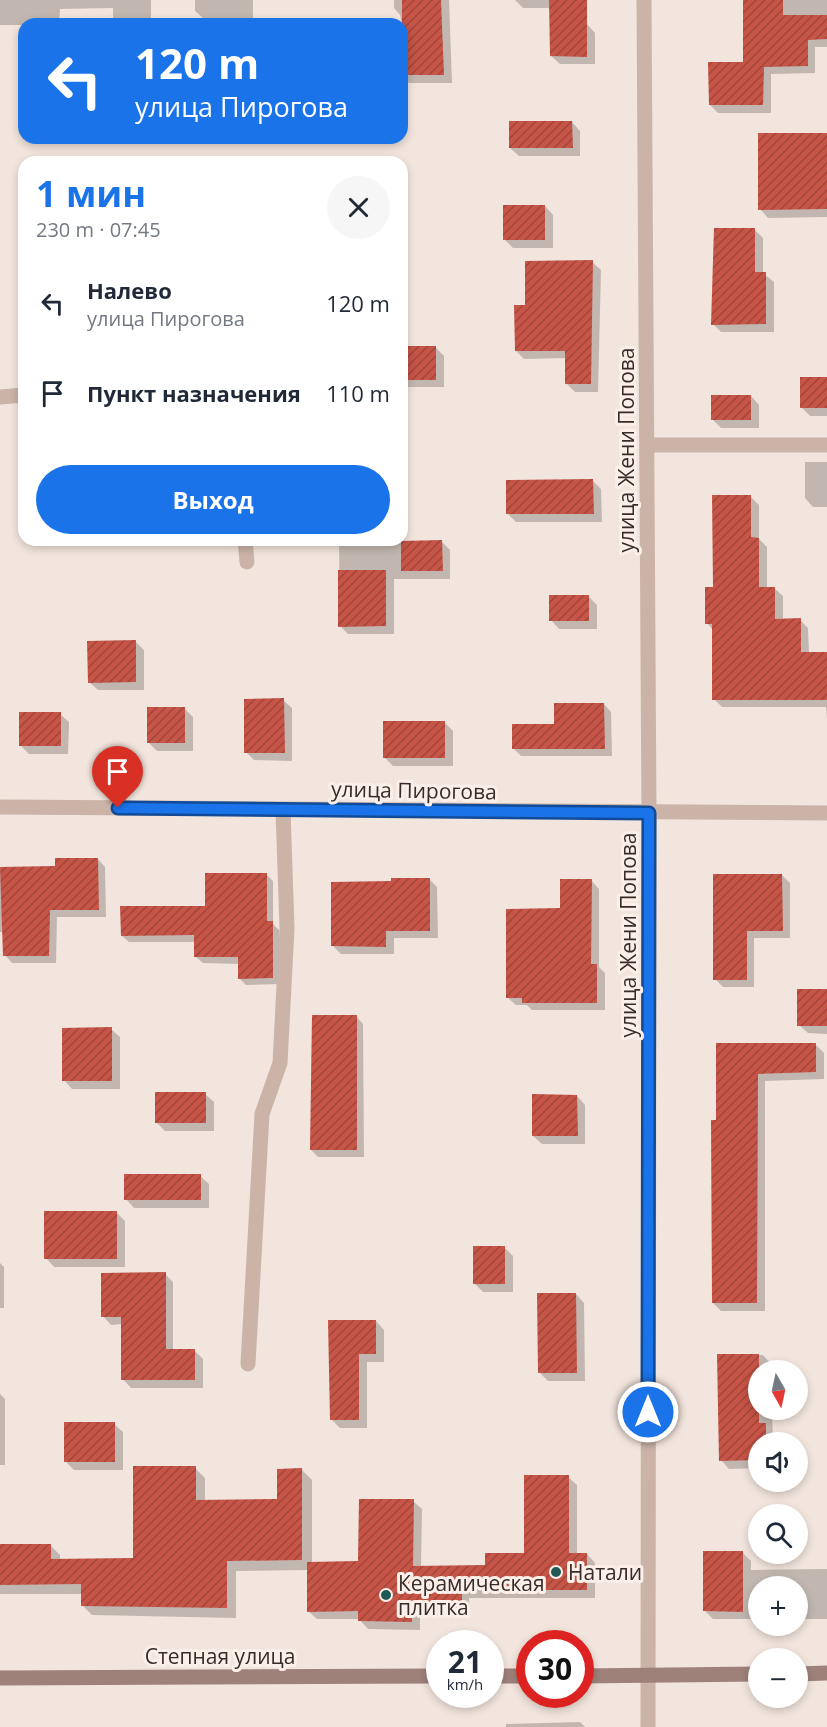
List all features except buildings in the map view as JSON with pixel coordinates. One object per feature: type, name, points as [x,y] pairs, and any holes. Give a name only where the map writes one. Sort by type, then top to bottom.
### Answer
[{"type":"main road","points":[[808,1674],[827,1673]]},
{"type":"main road","points":[[594,1676],[748,1674]]},
{"type":"main road","name":"Степная улица","points":[[0,1678],[426,1676]]},
{"type":"street","name":"улица Жени Попова","points":[[644,0],[649,813],[648,1727]]},
{"type":"street","points":[[0,398],[18,396]]},
{"type":"street","points":[[647,445],[827,445]]},
{"type":"street","points":[[246,546],[247,562]]},
{"type":"street","name":"улица Пирогова","points":[[0,807],[827,813]]},
{"type":"street","points":[[248,1364],[262,1114],[280,1063],[287,928],[283,810]]},
{"type":"place","name":"Натали","points":[[556,1572]]},
{"type":"place","name":"Керамическая плитка","points":[[386,1595]]},
{"type":"route","points":[[118,808],[649,813],[648,1412]]}]
